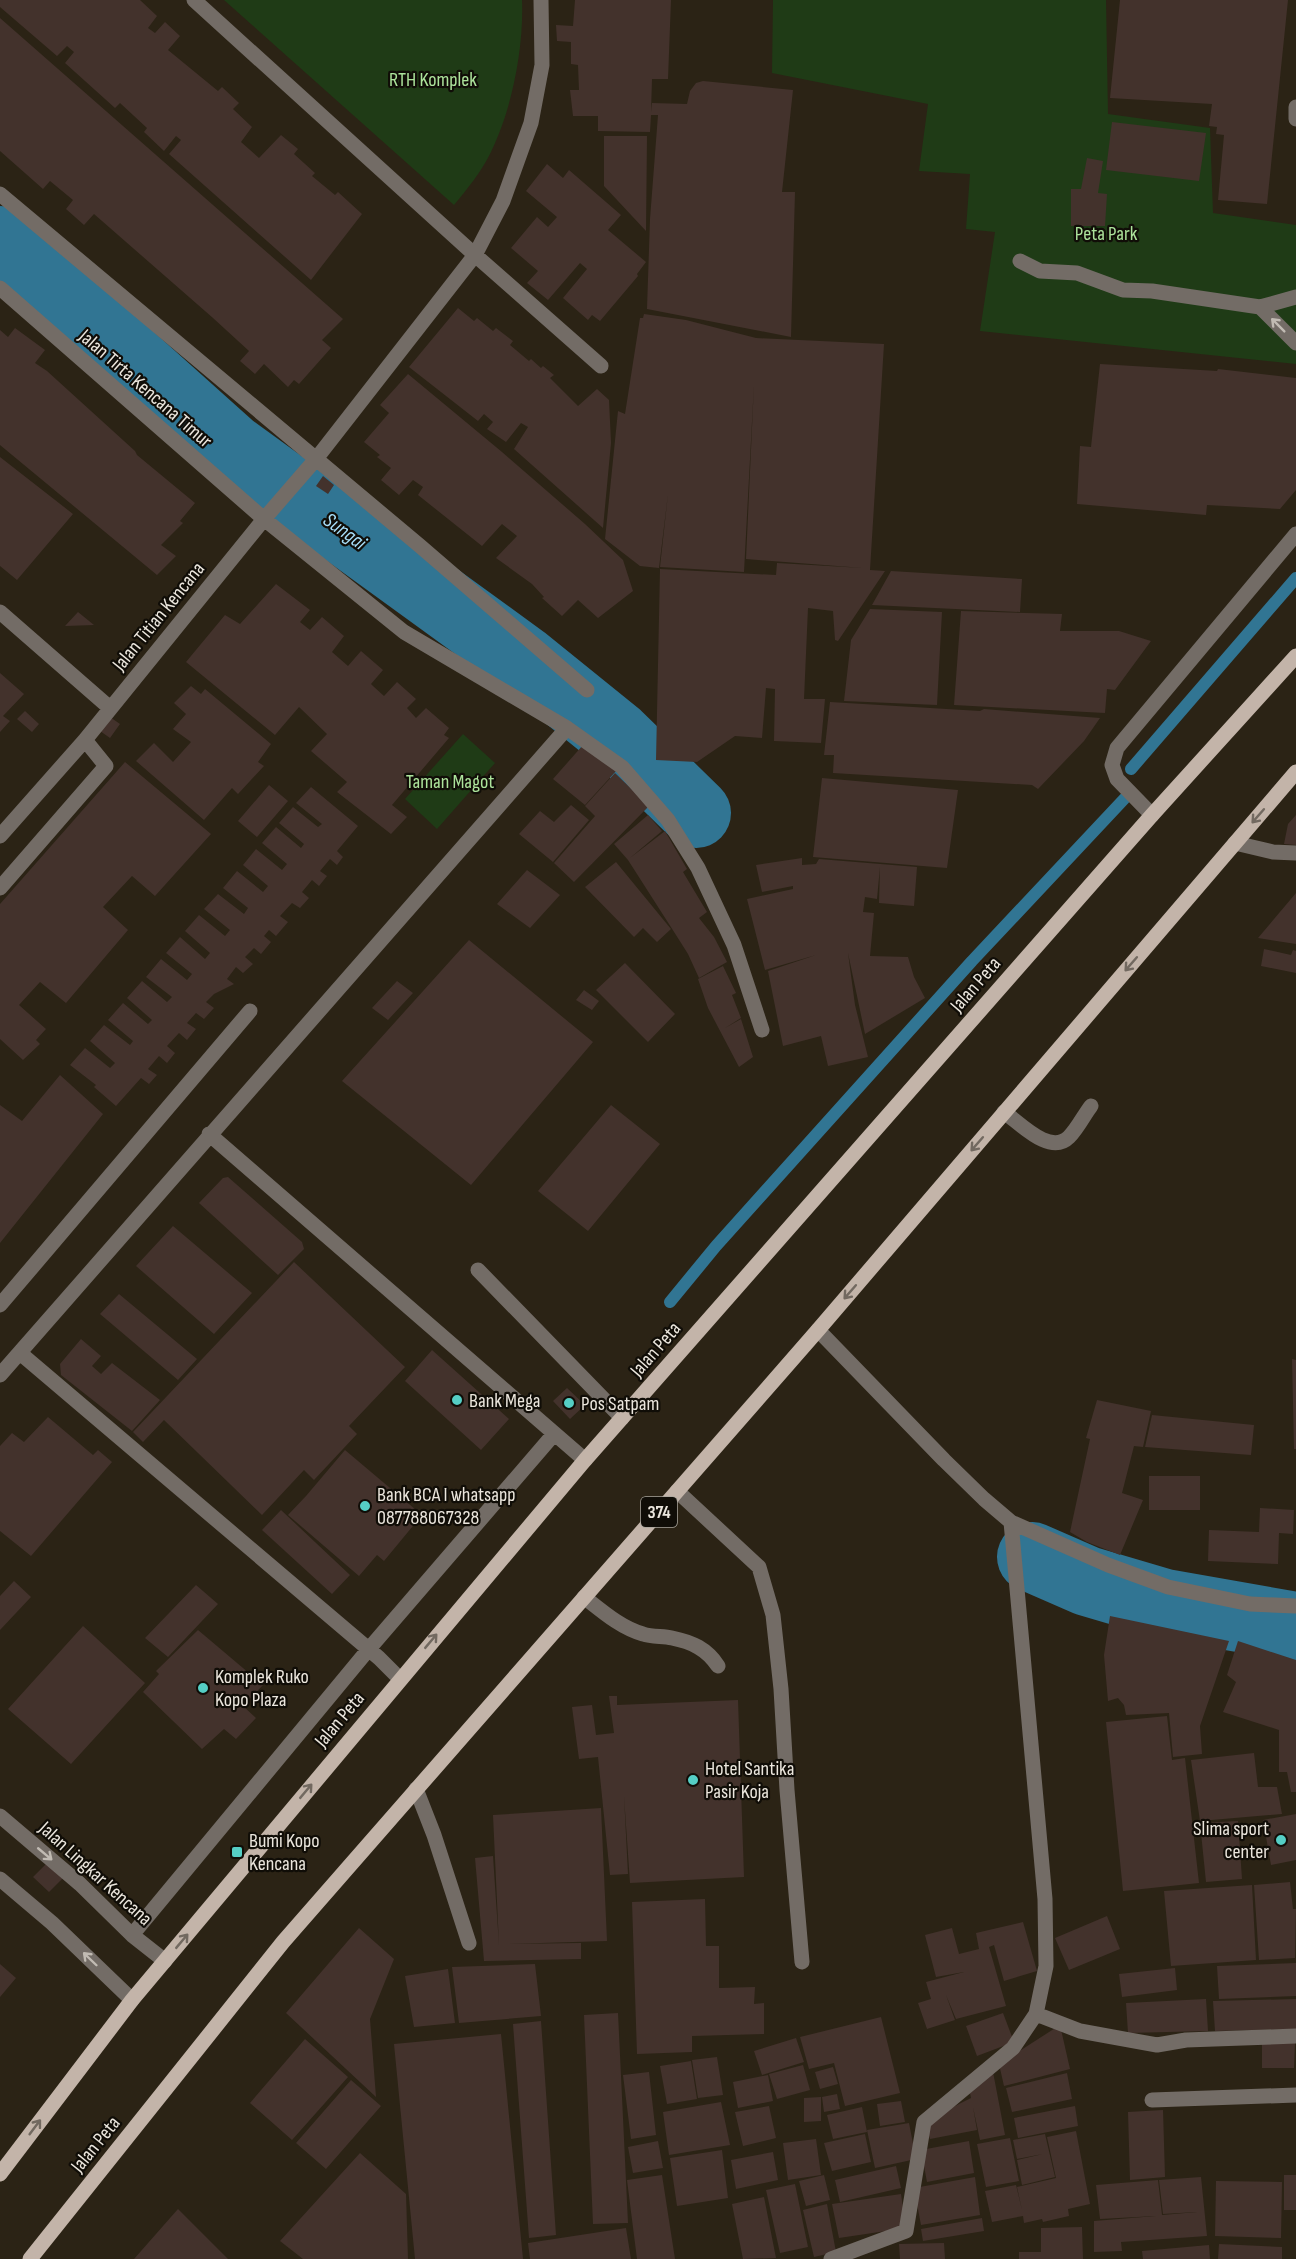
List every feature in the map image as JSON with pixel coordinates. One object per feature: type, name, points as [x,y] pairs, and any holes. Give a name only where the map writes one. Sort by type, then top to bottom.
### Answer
[{"type":"main road","name":"Jalan Peta","points":[[0,2174],[132,2000],[585,1460],[1152,815],[1296,656]]},
{"type":"main road","name":"Jalan Peta","points":[[30,2259],[283,1942],[818,1330],[1296,772]]},
{"type":"street","points":[[194,0],[601,366]]},
{"type":"street","name":"Jalan Titian Kencana","points":[[0,836],[85,740],[264,519],[316,459],[475,255],[503,201],[531,123],[542,65],[541,0]]},
{"type":"street","points":[[1296,107],[1296,119]]},
{"type":"street","points":[[0,194],[587,690]]},
{"type":"street","points":[[1020,261],[1040,271],[1077,273],[1123,290],[1152,291],[1260,307],[1296,297]]},
{"type":"street","name":"Jalan Tirta Kencana Timur","points":[[0,288],[264,519],[404,632],[567,728],[622,767],[668,820],[698,868],[734,945],[762,1030]]},
{"type":"street","points":[[1260,307],[1296,343]]},
{"type":"street","points":[[1152,815],[1118,779],[1112,765],[1117,748],[1296,534]]},
{"type":"street","points":[[0,612],[110,708]]},
{"type":"street","points":[[0,1375],[567,728]]},
{"type":"street","points":[[0,888],[106,766],[85,740]]},
{"type":"street","points":[[1235,843],[1273,852],[1296,853]]},
{"type":"street","points":[[0,1305],[250,1011]]},
{"type":"street","points":[[1004,1112],[1040,1138],[1056,1143],[1069,1137],[1091,1106]]},
{"type":"street","points":[[209,1134],[585,1460]]},
{"type":"street","points":[[478,1270],[622,1418]]},
{"type":"street","points":[[818,1330],[944,1460],[1011,1522],[1108,1565],[1168,1587],[1250,1604],[1296,1606]]},
{"type":"street","points":[[20,1353],[400,1679]]},
{"type":"street","name":"Jalan Peta","points":[[132,1935],[368,1650],[554,1434]]},
{"type":"street","points":[[677,1491],[759,1567],[773,1615],[781,1689],[802,1962]]},
{"type":"street","points":[[831,2259],[906,2231],[924,2122],[1012,2048],[1036,2014],[1046,1966],[1045,1899],[1011,1522]]},
{"type":"street","points":[[584,1597],[614,1621],[644,1635],[672,1638],[693,1644],[709,1653],[718,1666]]},
{"type":"street","points":[[417,1789],[470,1943]]},
{"type":"street","name":"Jalan Lingkar Kencana","points":[[0,1816],[80,1884],[132,1935],[165,1961]]},
{"type":"street","points":[[0,1879],[52,1923],[132,2000]]},
{"type":"street","points":[[1036,2014],[1080,2031],[1157,2045],[1186,2040],[1296,2036]]},
{"type":"street","points":[[1152,2100],[1296,2096]]},
{"type":"green space","name":"RTH Komplek","points":[[224,0],[522,0],[519,58],[505,117],[487,159],[454,205]]},
{"type":"green space","name":"Peta Park","points":[[773,0],[1106,0],[1108,114],[1210,128],[1213,213],[1296,225],[1296,364],[980,331],[995,232],[966,229],[970,174],[919,171],[928,104],[772,73]]},
{"type":"green space","name":"Taman Magot","points":[[463,734],[495,763],[437,829],[405,799]]},
{"type":"building","points":[[0,0],[140,0],[157,16],[148,28],[155,33],[165,22],[180,36],[168,50],[218,91],[222,87],[239,103],[233,109],[252,127],[241,142],[259,158],[281,135],[298,149],[294,154],[315,173],[312,176],[335,195],[338,192],[362,214],[311,280],[169,154],[181,140],[176,136],[164,151],[144,132],[147,128],[120,103],[115,108],[65,63],[74,52],[67,46],[57,56],[0,7]]},
{"type":"building","points":[[575,0],[671,0],[668,79],[652,79],[651,112],[652,103],[687,104],[690,91],[696,83],[703,81],[793,90],[782,192],[795,192],[791,337],[647,309],[650,219],[658,115],[651,115],[650,132],[598,131],[598,116],[573,116],[570,90],[579,90],[578,65],[571,64],[571,42],[557,41],[556,25],[573,26]]},
{"type":"building","points":[[1120,0],[1288,0],[1267,204],[1218,200],[1224,135],[1216,134],[1217,127],[1209,126],[1212,104],[1110,98]]},
{"type":"building","points":[[0,18],[343,319],[322,340],[331,348],[299,384],[294,380],[288,387],[264,364],[255,374],[240,361],[249,351],[213,318],[94,214],[84,225],[66,209],[73,200],[50,181],[43,189],[0,151]]},
{"type":"building","points":[[1112,122],[1206,133],[1199,181],[1106,170]]},
{"type":"building","points":[[604,136],[647,136],[646,231],[604,186]]},
{"type":"building","points":[[1087,158],[1103,161],[1098,193],[1107,194],[1105,226],[1071,226],[1071,189],[1081,189]]},
{"type":"building","points":[[547,164],[563,178],[569,170],[621,215],[608,230],[646,262],[637,274],[638,276],[600,321],[592,315],[588,320],[563,298],[587,269],[580,263],[548,300],[527,283],[538,271],[511,248],[537,217],[548,227],[557,217],[526,191]]},
{"type":"building","points":[[458,308],[474,321],[477,318],[493,331],[496,328],[513,341],[510,345],[529,361],[531,359],[554,375],[550,378],[578,406],[597,389],[609,400],[611,443],[603,528],[514,449],[528,427],[521,423],[506,442],[487,429],[493,422],[484,414],[478,421],[409,367]]},
{"type":"building","points":[[644,314],[686,320],[756,338],[884,344],[870,570],[885,571],[838,641],[835,640],[833,611],[808,608],[804,699],[825,699],[821,743],[774,741],[775,689],[766,688],[762,738],[735,736],[697,762],[656,760],[660,569],[776,575],[777,563],[863,568],[746,559],[754,384],[744,572],[660,567],[668,494],[659,568],[640,566],[605,539],[618,411],[625,414],[640,318],[643,318]]},
{"type":"building","points":[[15,328],[45,350],[35,363],[47,371],[137,455],[195,503],[180,521],[183,523],[161,545],[176,556],[157,575],[0,445],[0,330],[8,337]]},
{"type":"building","points":[[1100,364],[1217,371],[1218,369],[1296,378],[1296,490],[1280,509],[1207,505],[1206,515],[1077,504],[1080,446],[1091,447]]},
{"type":"building","points":[[408,374],[502,452],[623,560],[633,591],[598,618],[578,600],[562,616],[542,598],[544,597],[532,584],[496,558],[517,536],[502,524],[482,546],[418,495],[423,487],[413,480],[399,495],[381,480],[391,468],[364,442],[389,413],[380,405]]},
{"type":"building","points":[[0,457],[73,514],[17,580],[0,566]]},
{"type":"building","points":[[323,476],[334,485],[328,494],[316,486]]},
{"type":"building","points":[[891,571],[1022,579],[1020,612],[872,605]]},
{"type":"building","points":[[276,584],[310,610],[300,622],[310,630],[322,617],[344,636],[332,652],[348,666],[361,651],[383,670],[371,684],[384,696],[397,682],[416,699],[407,708],[416,718],[426,708],[449,728],[444,735],[449,738],[392,805],[407,817],[391,834],[337,792],[347,782],[311,751],[327,734],[299,707],[275,735],[186,662],[225,615],[240,624]]},
{"type":"building","points":[[870,609],[942,612],[937,705],[844,701],[851,640]]},
{"type":"building","points":[[961,611],[1062,614],[1060,631],[1119,631],[1151,641],[1115,690],[1107,689],[1105,713],[954,705]]},
{"type":"building","points":[[78,612],[94,625],[65,626]]},
{"type":"building","points":[[0,673],[24,694],[3,716],[10,721],[0,732]]},
{"type":"building","points":[[191,686],[201,694],[205,689],[271,744],[258,762],[264,766],[238,794],[232,788],[204,820],[136,761],[154,743],[173,762],[191,742],[173,729],[186,714],[174,703]]},
{"type":"building","points":[[830,702],[980,711],[984,709],[1100,718],[1084,741],[1038,789],[1032,785],[833,773],[834,755],[824,755]]},
{"type":"building","points":[[25,711],[39,724],[32,732],[17,719]]},
{"type":"building","points":[[110,717],[120,724],[110,738],[100,731]]},
{"type":"building","points":[[583,745],[617,770],[585,805],[553,779]]},
{"type":"building","points":[[125,762],[211,834],[155,896],[132,876],[103,907],[128,930],[66,1003],[40,982],[19,1005],[46,1029],[36,1040],[40,1044],[23,1060],[0,1039],[0,904]]},
{"type":"building","points":[[615,773],[649,806],[574,882],[554,863],[595,816],[585,806]]},
{"type":"building","points":[[822,778],[958,790],[947,868],[813,857]]},
{"type":"building","points":[[269,785],[288,801],[257,837],[238,821]]},
{"type":"building","points":[[311,787],[358,826],[337,851],[343,857],[337,865],[330,859],[320,871],[327,876],[319,886],[312,880],[302,892],[309,898],[300,908],[292,903],[280,916],[288,922],[276,936],[269,930],[264,936],[271,942],[261,954],[254,948],[245,957],[253,964],[243,973],[236,967],[227,979],[234,984],[214,994],[206,1002],[214,1008],[204,1019],[196,1013],[187,1023],[196,1029],[187,1040],[179,1033],[167,1046],[175,1053],[167,1063],[159,1056],[148,1069],[157,1075],[149,1084],[141,1078],[116,1106],[94,1087],[96,1085],[70,1065],[85,1048],[110,1068],[115,1063],[90,1041],[104,1025],[130,1045],[133,1041],[108,1020],[123,1003],[148,1024],[152,1020],[127,998],[142,981],[167,1002],[172,997],[146,977],[161,959],[187,980],[192,974],[166,953],[180,937],[205,959],[210,953],[185,931],[199,915],[225,936],[230,930],[204,909],[218,894],[244,914],[248,908],[223,888],[237,871],[263,892],[268,886],[243,865],[256,849],[282,870],[287,864],[262,843],[276,827],[301,848],[304,844],[279,823],[293,807],[318,827],[322,824],[296,803]]},
{"type":"building","points":[[571,805],[589,820],[553,862],[519,834],[540,811],[554,822]]},
{"type":"building","points":[[648,815],[662,831],[630,858],[665,831],[687,869],[683,872],[707,912],[699,918],[714,937],[727,962],[699,978],[676,935],[628,860],[614,844]]},
{"type":"building","points":[[1296,815],[1296,845],[1284,844],[1288,824]]},
{"type":"building","points":[[802,858],[802,865],[816,864],[819,859],[917,867],[914,906],[879,903],[880,867],[877,899],[865,897],[863,912],[874,913],[870,956],[908,957],[914,977],[925,998],[865,1034],[848,953],[855,1005],[868,1057],[828,1066],[821,1036],[783,1046],[768,971],[816,955],[765,970],[747,899],[793,889],[793,886],[762,892],[756,865]]},
{"type":"building","points":[[616,862],[671,929],[657,942],[643,928],[634,937],[585,887]]},
{"type":"building","points":[[527,870],[560,895],[530,928],[497,904]]},
{"type":"building","points":[[1296,893],[1296,944],[1258,938]]},
{"type":"building","points":[[469,940],[593,1042],[471,1185],[342,1081]]},
{"type":"building","points":[[1264,949],[1291,955],[1293,950],[1296,951],[1296,973],[1261,966]]},
{"type":"building","points":[[625,963],[675,1014],[648,1042],[596,990]]},
{"type":"building","points":[[723,966],[736,993],[732,995],[741,1018],[725,1028],[741,1019],[753,1057],[739,1067],[708,1008],[698,979]]},
{"type":"building","points":[[397,981],[413,993],[388,1020],[372,1008]]},
{"type":"building","points":[[584,990],[599,1001],[592,1010],[576,1000]]},
{"type":"building","points":[[60,1075],[103,1114],[0,1243],[0,1105],[22,1121]]},
{"type":"building","points":[[611,1105],[660,1144],[588,1231],[538,1191]]},
{"type":"building","points":[[228,1177],[302,1242],[304,1249],[278,1275],[199,1203],[223,1178]]},
{"type":"building","points":[[173,1226],[252,1293],[214,1334],[136,1266]]},
{"type":"building","points":[[294,1262],[405,1367],[349,1426],[357,1434],[314,1480],[304,1470],[262,1515],[164,1420],[143,1442],[133,1432]]},
{"type":"building","points":[[119,1294],[197,1359],[178,1380],[100,1314]]},
{"type":"building","points":[[81,1339],[101,1356],[92,1366],[101,1374],[112,1363],[160,1400],[132,1431],[61,1375],[60,1364]]},
{"type":"building","name":"Bank Mega","points":[[432,1350],[509,1419],[481,1450],[405,1381]]},
{"type":"building","points":[[1292,1359],[1296,1360],[1296,1449],[1294,1449]]},
{"type":"building","name":"Pos Satpam","points":[[567,1388],[585,1405],[570,1419],[553,1401]]},
{"type":"building","points":[[1097,1400],[1151,1411],[1143,1447],[1134,1446],[1122,1493],[1143,1500],[1120,1555],[1087,1542],[1070,1532],[1090,1439],[1086,1438]]},
{"type":"building","points":[[1152,1415],[1254,1425],[1251,1455],[1145,1447]]},
{"type":"building","points":[[48,1417],[93,1455],[98,1450],[112,1462],[31,1556],[0,1531],[0,1446],[12,1433],[24,1442]]},
{"type":"building","name":"Bank BCA I whatsapp 087788067328","points":[[345,1450],[422,1515],[384,1561],[377,1555],[359,1576],[288,1515]]},
{"type":"building","points":[[1149,1476],[1200,1476],[1200,1510],[1149,1510]]},
{"type":"building","points":[[1260,1508],[1294,1510],[1293,1534],[1279,1533],[1278,1564],[1208,1561],[1209,1530],[1259,1532]]},
{"type":"building","points":[[281,1510],[350,1575],[332,1594],[262,1530]]},
{"type":"building","points":[[14,1581],[31,1597],[0,1630],[0,1596]]},
{"type":"building","points":[[196,1585],[218,1604],[168,1657],[145,1638]]},
{"type":"building","points":[[1110,1616],[1229,1641],[1200,1726],[1202,1754],[1173,1757],[1169,1713],[1126,1715],[1124,1705],[1118,1698],[1108,1701],[1104,1655]]},
{"type":"building","points":[[83,1626],[145,1683],[71,1764],[8,1709]]},
{"type":"building","name":"Komplek Ruko Kopo Plaza","points":[[198,1630],[263,1685],[243,1706],[256,1718],[236,1739],[224,1729],[202,1749],[143,1692],[159,1674],[156,1671]]},
{"type":"building","points":[[1238,1641],[1296,1660],[1296,1792],[1291,1792],[1287,1772],[1279,1772],[1279,1730],[1223,1712],[1236,1682],[1227,1675]]},
{"type":"building","points":[[609,1696],[617,1696],[617,1705],[738,1700],[744,1877],[630,1883],[624,1796],[628,1874],[610,1875],[598,1757],[579,1759],[572,1707],[592,1705],[596,1735],[614,1733]]},
{"type":"building","points":[[1167,1716],[1172,1760],[1185,1758],[1199,1883],[1123,1891],[1106,1722]]},
{"type":"building","points":[[1254,1753],[1258,1787],[1277,1787],[1282,1814],[1200,1821],[1191,1760]]},
{"type":"building","points":[[601,1808],[607,1941],[505,1944],[581,1943],[581,1959],[484,1961],[475,1858],[493,1856],[499,1945],[493,1815]]},
{"type":"building","name":"Slima sport center","points":[[1296,1814],[1296,1860],[1271,1865],[1263,1820]]},
{"type":"building","points":[[1238,1821],[1242,1879],[1206,1882],[1200,1823]]},
{"type":"building","points":[[47,1863],[63,1878],[49,1892],[33,1877]]},
{"type":"building","points":[[1290,1882],[1293,1909],[1296,1909],[1295,1958],[1259,1960],[1254,1885]]},
{"type":"building","points":[[1252,1885],[1256,1960],[1171,1966],[1164,1891]]},
{"type":"building","points":[[705,1899],[706,1946],[719,1946],[719,1988],[755,1987],[754,2004],[764,2003],[764,2034],[692,2036],[692,2052],[637,2054],[632,1902]]},
{"type":"building","points":[[1107,1916],[1120,1949],[1069,1970],[1055,1938]]},
{"type":"building","points":[[1023,1922],[1037,1971],[1004,1981],[994,1945],[989,1947],[1006,2006],[956,2019],[946,1995],[955,2020],[927,2029],[918,2003],[931,1999],[926,1982],[964,1972],[936,1977],[925,1935],[952,1928],[959,1954],[979,1949],[976,1933]]},
{"type":"building","points":[[359,1928],[394,1959],[370,2019],[376,2097],[286,2013]]},
{"type":"building","points":[[1296,1963],[1296,1996],[1219,1999],[1217,1966]]},
{"type":"building","points":[[0,1964],[16,1978],[0,1997]]},
{"type":"building","points":[[535,1964],[541,2016],[459,2023],[452,1967]]},
{"type":"building","points":[[1175,1968],[1177,1990],[1122,1997],[1119,1974]]},
{"type":"building","points":[[448,1969],[455,2023],[414,2027],[405,1976]]},
{"type":"building","points":[[1206,1999],[1208,2031],[1128,2033],[1126,2003]]},
{"type":"building","points":[[1296,1999],[1296,2029],[1215,2031],[1213,2001]]},
{"type":"building","points":[[618,2013],[628,2223],[593,2224],[584,2015]]},
{"type":"building","points":[[1003,2013],[1014,2042],[977,2056],[966,2026]]},
{"type":"building","points":[[881,2017],[900,2093],[845,2106],[834,2063],[809,2069],[800,2037]]},
{"type":"building","points":[[541,2021],[556,2235],[529,2238],[513,2024]]},
{"type":"building","points":[[1060,2025],[1070,2069],[1004,2086],[999,2064]]},
{"type":"building","points":[[501,2034],[523,2259],[415,2259],[394,2044]]},
{"type":"building","points":[[796,2038],[804,2062],[762,2075],[754,2051]]},
{"type":"building","points":[[305,2039],[348,2077],[292,2140],[250,2103]]},
{"type":"building","points":[[1262,2042],[1295,2043],[1294,2068],[1262,2068]]},
{"type":"building","points":[[717,2057],[723,2095],[698,2098],[692,2060]]},
{"type":"building","points":[[691,2061],[697,2099],[667,2104],[660,2066]]},
{"type":"building","points":[[803,2065],[810,2090],[777,2099],[769,2074]]},
{"type":"building","points":[[833,2067],[838,2084],[820,2089],[815,2072]]},
{"type":"building","points":[[649,2072],[656,2135],[631,2139],[623,2075]]},
{"type":"building","points":[[993,2072],[1005,2135],[980,2140],[973,2107],[977,2130],[930,2139],[925,2121],[971,2098],[970,2093]]},
{"type":"building","points":[[1067,2073],[1072,2099],[1012,2112],[1006,2088]]},
{"type":"building","points":[[768,2075],[773,2101],[738,2108],[733,2082]]},
{"type":"building","points":[[351,2080],[381,2106],[326,2169],[296,2143]]},
{"type":"building","points":[[837,2094],[840,2109],[824,2112],[822,2097]]},
{"type":"building","points":[[821,2097],[821,2121],[804,2122],[804,2098]]},
{"type":"building","points":[[901,2101],[905,2122],[880,2126],[877,2104]]},
{"type":"building","points":[[721,2102],[730,2145],[669,2155],[663,2112]]},
{"type":"building","points":[[769,2106],[776,2138],[743,2146],[735,2112]]},
{"type":"building","points":[[1075,2106],[1078,2126],[1018,2138],[1014,2118]]},
{"type":"building","points":[[862,2107],[867,2132],[833,2139],[827,2115]]},
{"type":"building","points":[[1163,2110],[1165,2177],[1130,2180],[1128,2112]]},
{"type":"building","points":[[909,2123],[916,2159],[875,2168],[867,2130]]},
{"type":"building","points":[[1076,2131],[1090,2204],[1068,2209],[1069,2216],[1043,2222],[1042,2219],[1024,2223],[1023,2216],[992,2222],[985,2191],[1016,2185],[1022,2210],[1017,2187],[1056,2178],[1047,2137]]},
{"type":"building","points":[[865,2134],[871,2162],[832,2171],[824,2143]]},
{"type":"building","points":[[1045,2134],[1055,2177],[1022,2185],[1017,2160],[1043,2154],[1017,2159],[1013,2140]]},
{"type":"building","points":[[1010,2138],[1019,2181],[986,2187],[977,2144]]},
{"type":"building","points":[[816,2139],[821,2175],[788,2180],[783,2143]]},
{"type":"building","points":[[658,2141],[663,2168],[633,2173],[628,2147]]},
{"type":"building","points":[[969,2141],[974,2173],[927,2182],[921,2150]]},
{"type":"building","points":[[722,2150],[728,2198],[677,2206],[670,2158]]},
{"type":"building","points":[[773,2152],[778,2180],[736,2189],[731,2160]]},
{"type":"building","points":[[360,2153],[406,2194],[408,2259],[303,2259],[280,2241]]},
{"type":"building","points":[[896,2166],[901,2188],[840,2202],[835,2180]]},
{"type":"building","points":[[662,2175],[675,2259],[637,2259],[627,2180]]},
{"type":"building","points":[[824,2175],[830,2200],[806,2206],[799,2181]]},
{"type":"building","points":[[1284,2175],[1296,2175],[1296,2210],[1284,2210]]},
{"type":"building","points":[[975,2177],[980,2215],[921,2225],[914,2188]]},
{"type":"building","points":[[1201,2177],[1207,2236],[1121,2242],[1122,2251],[1094,2252],[1094,2221],[1156,2216],[1100,2219],[1096,2185],[1158,2180],[1162,2215],[1197,2212],[1163,2214],[1159,2180]]},
{"type":"building","points":[[1216,2181],[1282,2182],[1281,2238],[1215,2236]]},
{"type":"building","points":[[795,2184],[808,2247],[780,2253],[766,2190]]},
{"type":"building","points":[[901,2194],[906,2228],[839,2238],[832,2204]]},
{"type":"building","points":[[764,2197],[776,2258],[743,2259],[732,2204]]},
{"type":"building","points":[[827,2204],[836,2252],[814,2257],[803,2210]]},
{"type":"building","points":[[178,2209],[228,2259],[134,2259]]},
{"type":"building","points":[[982,2218],[984,2231],[923,2241],[921,2229]]},
{"type":"building","points":[[1082,2227],[1083,2259],[1019,2259],[1019,2252],[1041,2252],[1041,2228]]},
{"type":"building","points":[[626,2228],[631,2259],[530,2259],[528,2243]]},
{"type":"building","points":[[944,2243],[945,2259],[900,2259],[899,2244]]},
{"type":"building","points":[[1219,2244],[1282,2247],[1282,2259],[1218,2259]]},
{"type":"building","points":[[1209,2245],[1210,2259],[1143,2259],[1142,2251]]},
{"type":"waterway","name":"Sungai","points":[[0,241],[231,448],[523,660],[617,736],[696,813]]},
{"type":"waterway","points":[[1131,769],[1296,578]]},
{"type":"waterway","points":[[670,1302],[716,1246],[972,961],[1126,797]]},
{"type":"waterway","points":[[1032,1557],[1087,1581],[1165,1604],[1296,1627]]},
{"type":"place","name":"Bank Mega","points":[[457,1400]]},
{"type":"place","name":"Pos Satpam","points":[[569,1403]]},
{"type":"place","name":"Bank BCA I whatsapp 087788067328","points":[[365,1506]]},
{"type":"place","name":"Komplek Ruko Kopo Plaza","points":[[203,1688]]},
{"type":"place","name":"Hotel Santika Pasir Koja","points":[[693,1780]]},
{"type":"place","name":"Slima sport center","points":[[1281,1840]]},
{"type":"place","name":"Bumi Kopo Kencana","points":[[237,1852]]}]
